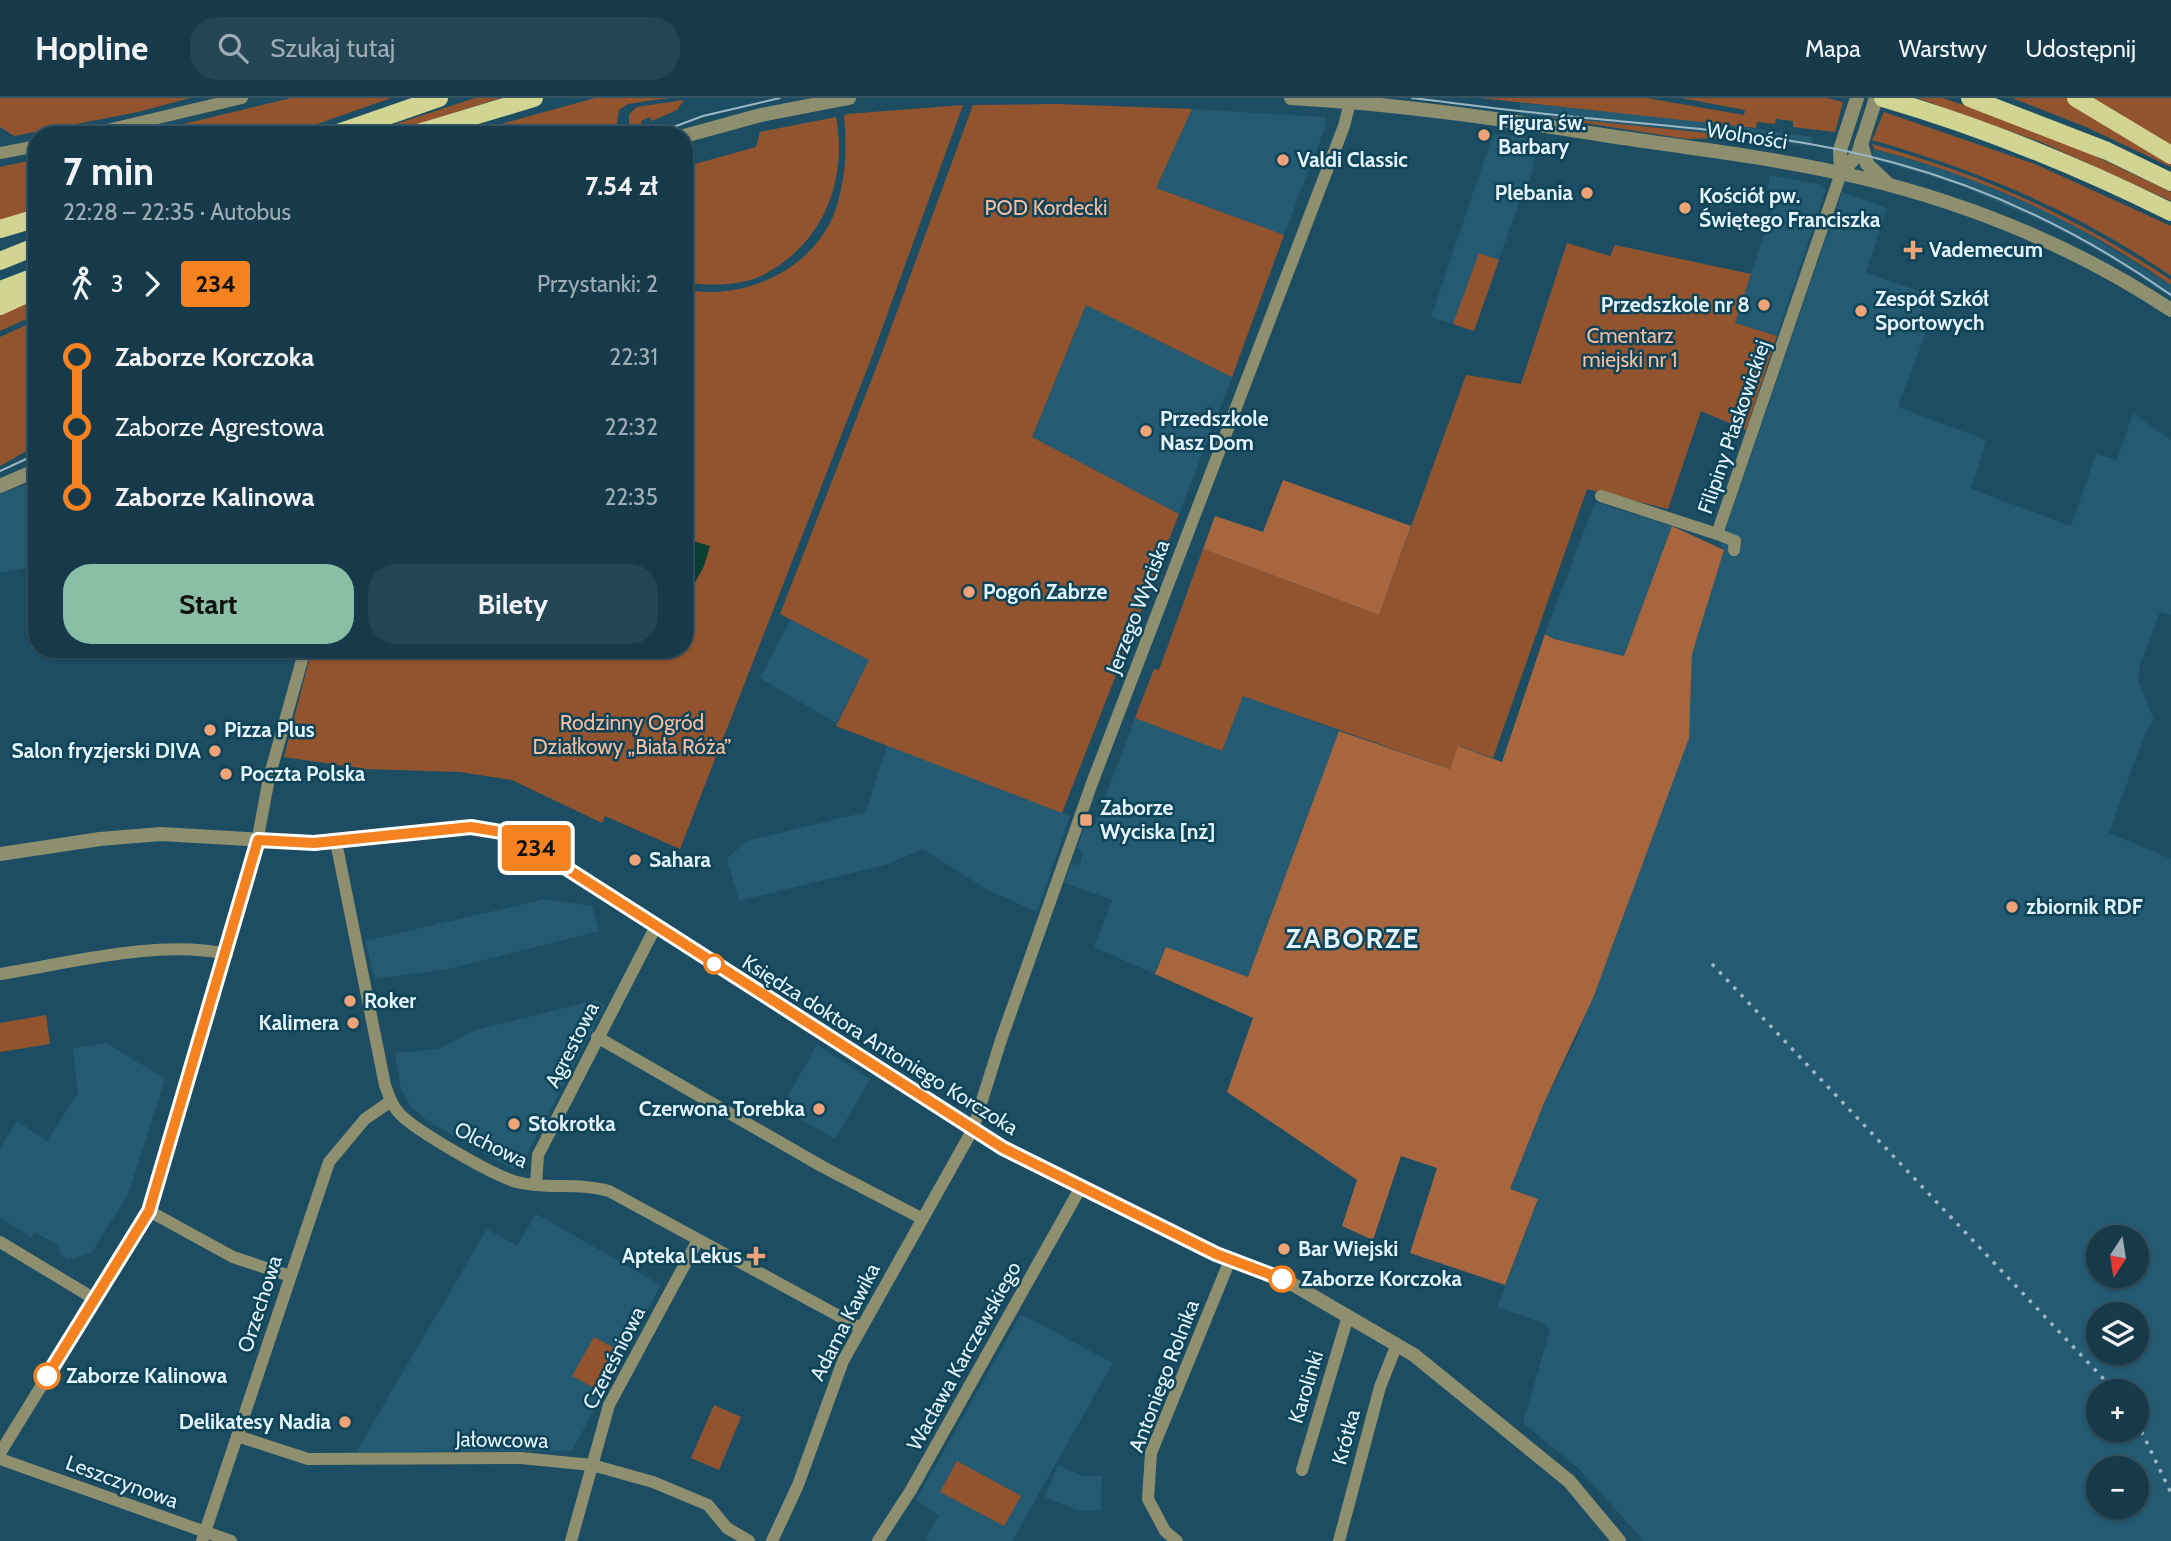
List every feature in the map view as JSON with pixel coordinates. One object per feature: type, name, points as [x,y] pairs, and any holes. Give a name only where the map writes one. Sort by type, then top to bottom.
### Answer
[{"type":"main road","points":[[358,126],[439,98]]},
{"type":"main road","points":[[441,126],[534,98]]},
{"type":"main road","points":[[1883,98],[1987,132],[2066,162],[2171,212]]},
{"type":"main road","points":[[1970,98],[2107,151],[2171,182]]},
{"type":"main road","points":[[2076,98],[2171,155]]},
{"type":"main road","points":[[0,229],[28,221]]},
{"type":"main road","points":[[0,261],[28,250]]},
{"type":"main road","points":[[0,290],[28,279]]},
{"type":"main road","points":[[0,306],[28,293]]},
{"type":"street","points":[[124,126],[242,98]]},
{"type":"street","points":[[693,134],[849,98]]},
{"type":"street","name":"Wolności","points":[[1291,98],[1524,122],[1841,173],[1942,201],[2055,246],[2171,310]]},
{"type":"street","points":[[1841,173],[1852,164],[1875,98]]},
{"type":"street","name":"Jerzego Wyciska","points":[[973,1129],[998,1047],[1084,805],[1350,102]]},
{"type":"street","points":[[1841,173],[1840,150],[1855,104]]},
{"type":"street","points":[[1861,142],[1867,164],[1890,185]]},
{"type":"street","points":[[0,153],[28,147]]},
{"type":"street","points":[[1812,167],[1823,165],[1840,150]]},
{"type":"street","name":"Filipiny Płaskowickiej","points":[[1717,534],[1841,173]]},
{"type":"street","points":[[0,486],[28,474]]},
{"type":"street","name":"Filipiny Płaskowickiej","points":[[1601,496],[1735,541],[1734,550]]},
{"type":"street","points":[[0,1453],[149,1211],[227,954],[258,840],[269,778],[302,658]]},
{"type":"street","name":"Księdza doktora Antoniego Korczoka","points":[[0,854],[142,835],[336,842],[445,829],[495,829],[513,834],[973,1129],[1081,1187],[1230,1259],[1284,1280],[1397,1344],[1427,1365],[1569,1480],[1619,1541]]},
{"type":"street","name":"Olchowa","points":[[336,842],[361,955],[380,1063],[391,1101],[402,1116],[421,1130],[507,1179],[536,1185],[570,1184],[609,1191],[861,1328]]},
{"type":"street","name":"Agrestowa","points":[[536,1185],[538,1155],[656,926]]},
{"type":"street","points":[[0,974],[171,947],[205,949],[227,954]]},
{"type":"street","points":[[597,1037],[823,1167],[921,1218]]},
{"type":"street","name":"Orzechowa","points":[[203,1536],[329,1162],[365,1119],[391,1101]]},
{"type":"street","name":"Adama Kawika","points":[[772,1541],[798,1486],[843,1361],[973,1129]]},
{"type":"street","name":"Wacława Karczewskiego","points":[[878,1541],[911,1490],[1081,1187]]},
{"type":"street","points":[[149,1211],[233,1257],[290,1276]]},
{"type":"street","name":"Czereśniowa","points":[[571,1541],[609,1405],[698,1240]]},
{"type":"street","points":[[0,1242],[93,1298]]},
{"type":"street","name":"Antoniego Rolnika","points":[[1177,1541],[1165,1531],[1148,1499],[1151,1453],[1230,1259]]},
{"type":"street","name":"Karolinki","points":[[1302,1470],[1348,1315]]},
{"type":"street","name":"Krótka","points":[[1339,1541],[1380,1387],[1397,1344]]},
{"type":"street","name":"Jałowcowa","points":[[236,1436],[308,1459],[521,1458],[592,1465],[653,1482],[708,1505],[727,1528],[749,1541]]},
{"type":"street","name":"Leszczynowa","points":[[0,1459],[203,1536],[231,1541]]},
{"type":"shaded area","points":[[1520,103],[1701,121],[1813,137],[1811,147],[1728,134],[1519,114]]},
{"type":"shaded area","points":[[1192,109],[1325,117],[1327,122],[1284,235],[1156,188]]},
{"type":"shaded area","points":[[1493,134],[1527,138],[1538,146],[1528,188],[1524,188],[1474,331],[1431,317]]},
{"type":"shaded area","points":[[1874,149],[1962,175],[2064,219],[2171,285],[2171,298],[2119,263],[2059,229],[1959,185],[1872,159]]},
{"type":"shaded area","points":[[1770,175],[1819,184],[1826,189],[1777,336],[1735,323],[1778,193],[1768,191]]},
{"type":"shaded area","points":[[1842,192],[1887,208],[1866,273],[1927,294],[1915,328],[1926,332],[1898,407],[1986,440],[1971,489],[2071,526],[2096,454],[2117,460],[2133,413],[2171,440],[2171,615],[2160,612],[2140,664],[2138,681],[2154,720],[2144,736],[2109,833],[2171,859],[2171,1541],[1644,1541],[1579,1469],[1523,1423],[1550,1330],[1543,1323],[1497,1307],[1538,1200],[1510,1190],[1544,1103],[1576,1040],[1691,698],[1692,654],[1724,550],[1720,545]]},
{"type":"shaded area","points":[[1086,305],[1232,377],[1179,514],[1032,437]]},
{"type":"shaded area","points":[[1283,480],[1411,526],[1379,615],[1203,549],[1215,516],[1263,532]]},
{"type":"shaded area","points":[[28,484],[28,568],[0,573],[0,494]]},
{"type":"shaded area","points":[[1595,502],[1672,526],[1624,656],[1554,639],[1545,634]]},
{"type":"shaded area","points":[[1672,526],[1724,550],[1692,654],[1689,738],[1593,998],[1544,1103],[1510,1189],[1538,1199],[1505,1285],[1410,1253],[1437,1168],[1401,1156],[1373,1240],[1342,1226],[1357,1180],[1227,1092],[1253,1018],[1155,974],[1166,947],[1248,977],[1339,731],[1450,769],[1458,746],[1502,762],[1545,634],[1554,639],[1624,656]]},
{"type":"shaded area","points":[[693,541],[710,546],[704,566],[693,586]]},
{"type":"shaded area","points":[[790,620],[870,660],[836,723],[760,678]]},
{"type":"shaded area","points":[[1243,695],[1339,731],[1248,978],[1166,947],[1155,974],[1094,947],[1112,900],[1064,883],[1071,865],[1080,864],[1083,853],[1077,847],[1086,822],[1095,824],[1135,718],[1222,750]]},
{"type":"shaded area","points":[[887,745],[1070,816],[1037,912],[984,888],[923,849],[888,864],[739,901],[727,859],[746,841],[866,812]]},
{"type":"shaded area","points":[[545,899],[592,906],[599,931],[449,969],[375,979],[365,941]]},
{"type":"shaded area","points":[[596,1000],[605,1005],[520,1168],[512,1169],[429,1122],[412,1108],[401,1089],[395,1053],[438,1049],[475,1030]]},
{"type":"shaded area","points":[[107,1043],[165,1079],[128,1195],[91,1253],[68,1260],[60,1254],[59,1245],[34,1232],[31,1237],[0,1218],[0,1148],[17,1121],[47,1141],[78,1093],[73,1048]]},
{"type":"shaded area","points":[[817,1045],[870,1079],[835,1139],[781,1108]]},
{"type":"shaded area","points":[[536,1214],[661,1285],[572,1451],[356,1452],[487,1229],[517,1246]]},
{"type":"shaded area","points":[[1021,1314],[1113,1363],[1012,1541],[929,1541],[925,1539],[939,1516],[916,1500]]},
{"type":"shaded area","points":[[1058,1465],[1084,1476],[1102,1476],[1101,1511],[1077,1510],[1045,1497]]},
{"type":"green space","points":[[0,98],[190,98],[138,112],[66,126],[28,126],[28,133],[14,136],[0,127]]},
{"type":"green space","points":[[291,98],[391,98],[312,126],[175,126]]},
{"type":"green space","points":[[475,98],[501,98],[411,126],[389,126]]},
{"type":"green space","points":[[595,98],[668,98],[628,104],[619,110],[616,126],[494,126]]},
{"type":"green space","points":[[1480,98],[1646,98],[1744,115],[1745,110],[1681,98],[1827,98],[1843,102],[1835,132],[1793,127],[1793,121],[1776,119],[1775,124],[1757,122],[1756,128]]},
{"type":"green space","points":[[1917,98],[1943,98],[2078,148],[2171,192],[2171,201],[2043,143]]},
{"type":"green space","points":[[2012,98],[2066,98],[2171,163],[2171,167],[2086,127]]},
{"type":"green space","points":[[2088,98],[2171,98],[2171,149]]},
{"type":"green space","points":[[684,100],[677,110],[652,121],[650,117],[641,121],[642,125],[629,126],[629,114],[637,107]]},
{"type":"green space","name":"POD Kordecki","points":[[1056,104],[1192,109],[1156,188],[1284,235],[1232,377],[1086,305],[1032,437],[1179,514],[1062,813],[836,726],[869,660],[780,614],[880,358],[973,105]]},
{"type":"green space","name":"Rodzinny Ogród Działkowy „Biała Róża”","points":[[963,105],[871,359],[680,849],[605,816],[602,823],[512,780],[460,772],[365,769],[284,757],[310,658],[693,658],[693,290],[732,290],[755,284],[778,275],[815,245],[829,225],[841,191],[845,159],[844,116]]},
{"type":"green space","points":[[1884,112],[2035,164],[2171,226],[2171,276],[2100,232],[2028,196],[1913,152],[1872,140]]},
{"type":"green space","points":[[1540,116],[1728,135],[1727,138],[1687,139]]},
{"type":"green space","points":[[836,117],[838,164],[827,208],[816,228],[801,246],[784,262],[763,275],[744,282],[693,283],[693,164],[756,147],[760,132]]},
{"type":"green space","points":[[1872,144],[1990,183],[2064,217],[2171,280],[2171,285],[2065,221],[1991,187],[1874,149]]},
{"type":"green space","points":[[28,161],[28,216],[0,226],[0,167]]},
{"type":"green space","name":"Cmentarz miejski nr 1","points":[[1567,243],[1610,256],[1615,245],[1751,274],[1735,323],[1777,336],[1746,430],[1701,411],[1668,509],[1587,489],[1493,758],[1459,746],[1450,769],[1243,696],[1222,751],[1135,718],[1154,669],[1159,670],[1203,549],[1379,615],[1466,375],[1521,384]]},
{"type":"green space","points":[[1479,253],[1499,260],[1474,331],[1453,324]]},
{"type":"green space","points":[[28,300],[28,318],[0,331],[0,313]]},
{"type":"green space","points":[[28,324],[28,450],[0,466],[0,337]]},
{"type":"green space","points":[[46,1015],[50,1044],[0,1052],[0,1023]]},
{"type":"green space","points":[[594,1337],[618,1350],[596,1389],[572,1376]]},
{"type":"green space","points":[[714,1405],[741,1417],[719,1470],[691,1458]]},
{"type":"green space","points":[[957,1461],[1021,1496],[1004,1526],[940,1492]]},
{"type":"tram line","points":[[676,126],[703,116],[780,98]]},
{"type":"tram line","points":[[1412,98],[1772,138],[1895,163],[1968,187],[2039,217],[2106,253],[2171,295]]},
{"type":"tram line","points":[[0,471],[28,458]]},
{"type":"railway","points":[[1712,964],[2104,1379]]},
{"type":"railway","points":[[2147,1442],[2171,1493]]},
{"type":"bus line","name":"234","points":[[47,1376],[149,1211],[227,954],[258,840],[336,842],[471,827],[513,834],[1003,1148],[1216,1254],[1282,1279]]},
{"type":"place","name":"Figura św. Barbary","points":[[1484,135]]},
{"type":"place","name":"Valdi Classic","points":[[1283,160]]},
{"type":"place","name":"Plebania","points":[[1587,193]]},
{"type":"place","name":"Kościół pw. Świętego Franciszka","points":[[1685,208]]},
{"type":"place","name":"Vademecum","points":[[1913,250]]},
{"type":"place","name":"Przedszkole nr 8","points":[[1764,305]]},
{"type":"place","name":"Zespół Szkół Sportowych","points":[[1861,311]]},
{"type":"place","name":"Przedszkole Nasz Dom","points":[[1146,431]]},
{"type":"place","name":"Pogoń Zabrze","points":[[969,592]]},
{"type":"place","name":"Pizza Plus","points":[[210,730]]},
{"type":"place","name":"Salon fryzjerski DIVA","points":[[215,751]]},
{"type":"place","name":"Poczta Polska","points":[[226,774]]},
{"type":"place","name":"Zaborze Wyciska [nż]","points":[[1086,820]]},
{"type":"place","name":"Sahara","points":[[635,860]]},
{"type":"place","name":"zbiornik RDF","points":[[2012,907]]},
{"type":"place","name":"Roker","points":[[350,1001]]},
{"type":"place","name":"Kalimera","points":[[353,1023]]},
{"type":"place","name":"Czerwona Torebka","points":[[819,1109]]},
{"type":"place","name":"Stokrotka","points":[[514,1124]]},
{"type":"place","name":"Bar Wiejski","points":[[1284,1249]]},
{"type":"place","name":"Apteka Lekus","points":[[756,1256]]},
{"type":"place","name":"Zaborze Korczoka","points":[[1282,1279]]},
{"type":"place","name":"Zaborze Kalinowa","points":[[47,1376]]},
{"type":"place","name":"Delikatesy Nadia","points":[[345,1422]]},
{"type":"district","name":"ZABORZE","points":[[1353,938]]}]
